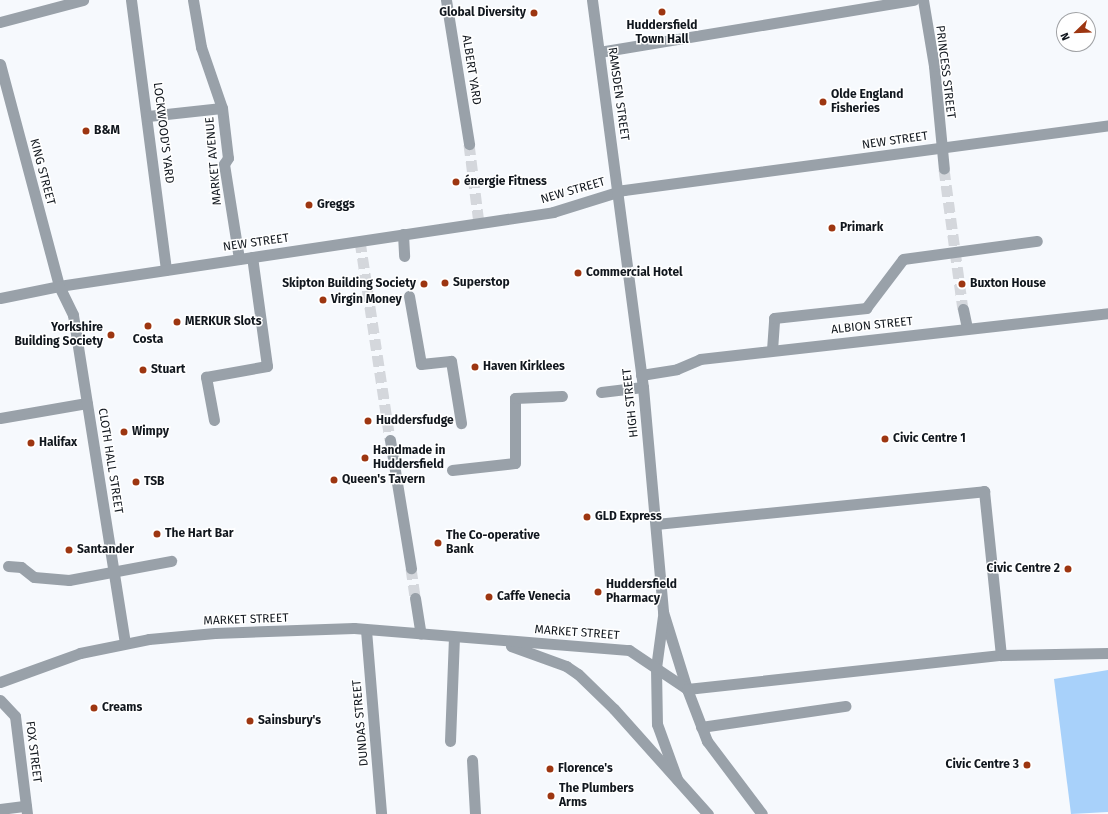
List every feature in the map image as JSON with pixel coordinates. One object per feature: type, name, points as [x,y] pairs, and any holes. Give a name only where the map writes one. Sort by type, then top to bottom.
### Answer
[{"type":"street","points":[[0,22],[83,0]]},
{"type":"street","name":"LOCKWOOD'S YARD","points":[[132,0],[148,116],[166,270]]},
{"type":"street","name":"MARKET AVENUE","points":[[193,0],[201,47],[222,108],[228,158],[224,164],[239,259]]},
{"type":"street","name":"ALBERT YARD","points":[[446,0],[469,144]]},
{"type":"street","name":"RAMSDEN STREET","points":[[592,0],[618,191]]},
{"type":"street","points":[[599,52],[914,0]]},
{"type":"street","name":"PRINCESS STREET","points":[[923,0],[934,66],[944,169]]},
{"type":"street","name":"KING STREET","points":[[0,64],[5,101],[59,286]]},
{"type":"street","name":"MARKET AVENUE","points":[[148,116],[222,108]]},
{"type":"street","name":"NEW STREET","points":[[0,298],[59,286],[553,212],[618,191],[1108,125]]},
{"type":"street","name":"HIGH STREET","points":[[618,191],[643,387],[663,612],[656,668],[657,724],[678,781]]},
{"type":"street","points":[[403,234],[404,256]]},
{"type":"street","points":[[772,350],[774,318],[866,308],[903,259],[1037,241]]},
{"type":"street","points":[[214,420],[206,377],[267,366],[252,257]]},
{"type":"street","name":"CLOTH HALL STREET","points":[[59,286],[73,315],[125,643]]},
{"type":"street","points":[[408,296],[421,364],[451,361],[461,423]]},
{"type":"street","points":[[963,309],[967,328]]},
{"type":"street","name":"ALBION STREET","points":[[641,375],[677,369],[700,358],[1108,313]]},
{"type":"street","points":[[601,392],[643,387]]},
{"type":"street","points":[[452,470],[515,463],[515,398],[562,396]]},
{"type":"street","points":[[0,418],[87,403]]},
{"type":"street","points":[[390,440],[410,568]]},
{"type":"street","points":[[656,524],[984,491],[1001,655]]},
{"type":"street","points":[[8,566],[21,567],[34,577],[69,580],[171,561]]},
{"type":"street","points":[[415,598],[421,634]]},
{"type":"street","name":"HIGH STREET","points":[[663,612],[687,689]]},
{"type":"street","name":"MARKET STREET","points":[[0,682],[80,653],[125,643],[214,633],[366,630],[629,650],[687,689]]},
{"type":"street","name":"DUNDAS STREET","points":[[366,630],[381,814]]},
{"type":"street","points":[[450,741],[454,637]]},
{"type":"street","name":"MARKET STREET","points":[[499,641],[566,666],[578,674],[614,709],[708,814]]},
{"type":"street","points":[[762,814],[707,741],[687,689],[1001,655],[1108,653]]},
{"type":"street","name":"FOX STREET","points":[[0,700],[15,716],[27,810]]},
{"type":"street","points":[[701,727],[845,706]]},
{"type":"street","points":[[472,760],[476,814]]},
{"type":"street","points":[[0,809],[27,810]]},
{"type":"shaded area","points":[[1108,670],[1108,812],[1071,814],[1054,679]]},
{"type":"tunnel","points":[[469,144],[479,223]]},
{"type":"tunnel","points":[[944,169],[963,309]]},
{"type":"tunnel","points":[[360,241],[390,440]]},
{"type":"tunnel","points":[[411,568],[415,598]]},
{"type":"place","name":"Huddersfield Town Hall","points":[[662,12]]},
{"type":"place","name":"Global Diversity","points":[[534,13]]},
{"type":"place","name":"Olde England Fisheries","points":[[823,102]]},
{"type":"place","name":"B&M","points":[[86,131]]},
{"type":"place","name":"énergie Fitness","points":[[456,182]]},
{"type":"place","name":"Greggs","points":[[309,205]]},
{"type":"place","name":"Primark","points":[[832,228]]},
{"type":"place","name":"Commercial Hotel","points":[[578,273]]},
{"type":"place","name":"Superstop","points":[[445,283]]},
{"type":"place","name":"Skipton Building Society","points":[[424,284]]},
{"type":"place","name":"Buxton House","points":[[962,284]]},
{"type":"place","name":"Virgin Money","points":[[323,300]]},
{"type":"place","name":"MERKUR Slots","points":[[177,322]]},
{"type":"place","name":"Costa","points":[[148,326]]},
{"type":"place","name":"Yorkshire Building Society","points":[[111,335]]},
{"type":"place","name":"Haven Kirklees","points":[[475,367]]},
{"type":"place","name":"Stuart","points":[[143,370]]},
{"type":"place","name":"Huddersfudge","points":[[368,421]]},
{"type":"place","name":"Wimpy","points":[[124,432]]},
{"type":"place","name":"Civic Centre 1","points":[[885,439]]},
{"type":"place","name":"Halifax","points":[[31,443]]},
{"type":"place","name":"Handmade in Huddersfield","points":[[365,458]]},
{"type":"place","name":"Queen's Tavern","points":[[334,480]]},
{"type":"place","name":"TSB","points":[[136,482]]},
{"type":"place","name":"GLD Express","points":[[587,517]]},
{"type":"place","name":"The Hart Bar","points":[[157,534]]},
{"type":"place","name":"The Co-operative Bank","points":[[438,543]]},
{"type":"place","name":"Santander","points":[[69,550]]},
{"type":"place","name":"Civic Centre 2","points":[[1068,569]]},
{"type":"place","name":"Huddersfield Pharmacy","points":[[598,592]]},
{"type":"place","name":"Caffe Venecia","points":[[489,597]]},
{"type":"place","name":"Creams","points":[[94,708]]},
{"type":"place","name":"Sainsbury's","points":[[250,721]]},
{"type":"place","name":"Civic Centre 3","points":[[1027,765]]},
{"type":"place","name":"Florence's","points":[[550,769]]},
{"type":"place","name":"The Plumbers Arms","points":[[551,796]]}]
